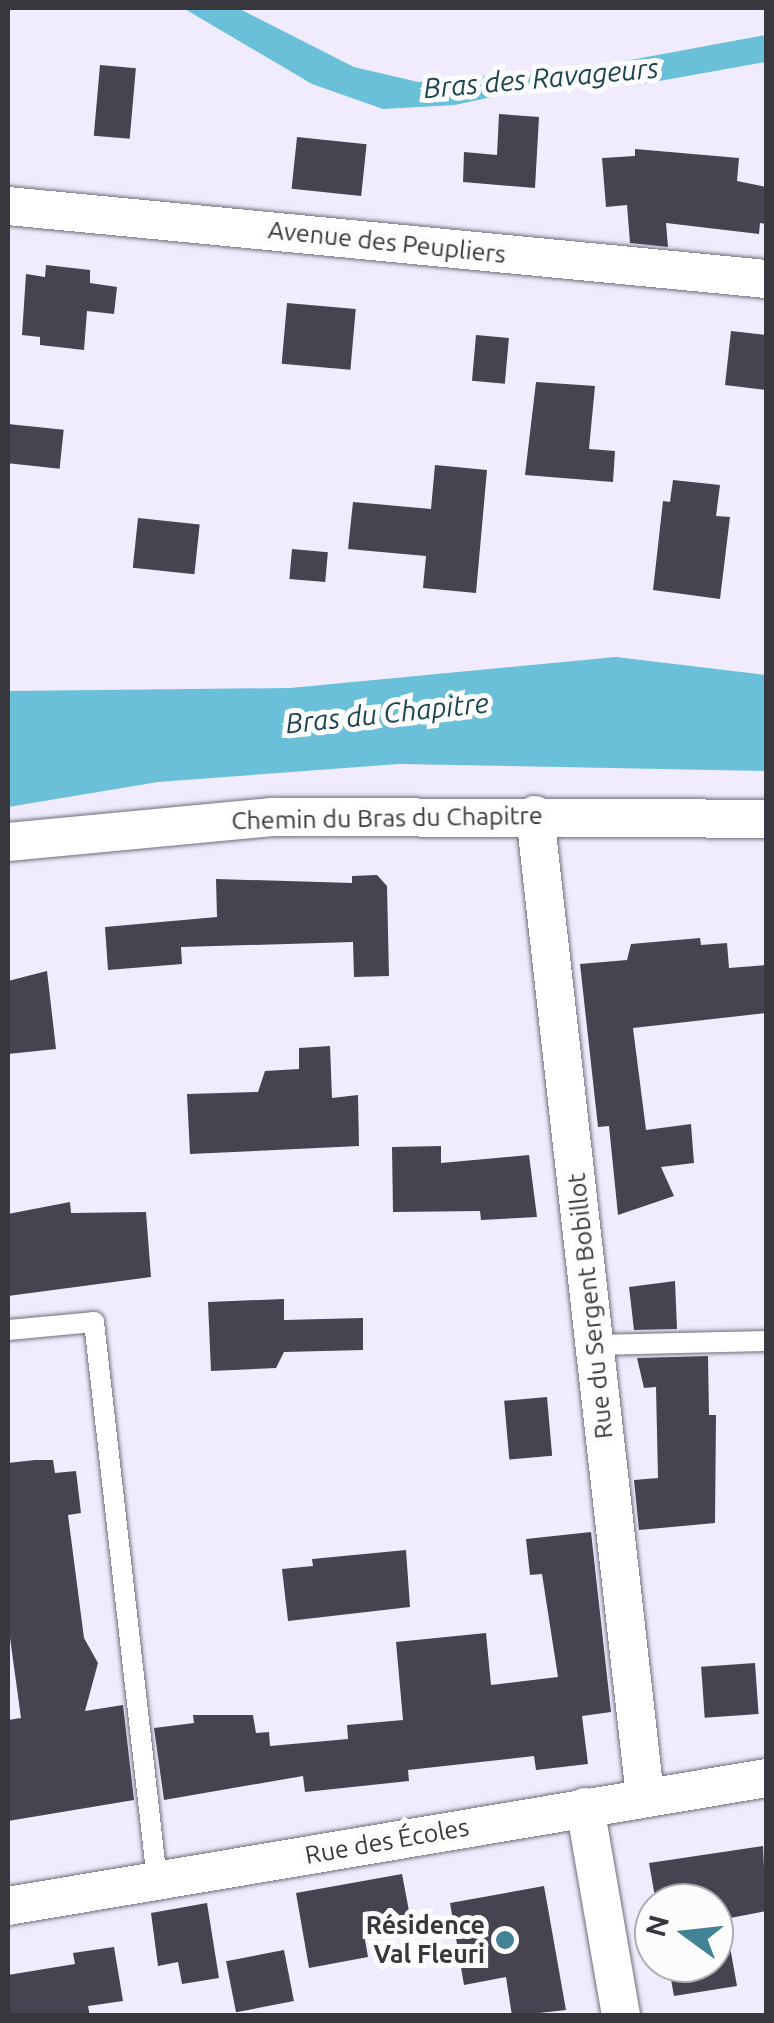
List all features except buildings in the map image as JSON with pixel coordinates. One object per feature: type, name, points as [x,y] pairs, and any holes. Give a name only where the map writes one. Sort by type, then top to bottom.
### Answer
[{"type":"street","name":"Avenue des Peupliers","points":[[8,206],[766,278]]},
{"type":"street","name":"Chemin du Bras du Chapitre","points":[[8,842],[272,817],[535,815],[766,819]]},
{"type":"street","name":"Rue du Sergent Bobillot","points":[[535,815],[646,1796]]},
{"type":"street","name":"Rue des Écoles","points":[[8,1906],[766,1778]]},
{"type":"street","points":[[586,1807],[620,2016]]},
{"type":"lane","points":[[8,1330],[94,1322],[157,1880]]},
{"type":"lane","points":[[594,1345],[766,1341]]},
{"type":"water","name":"Bras des Ravageurs","points":[[183,8],[238,8],[354,67],[418,82],[609,64],[766,35],[766,62],[637,85],[546,85],[455,105],[383,109],[312,84]]},
{"type":"water","name":"Bras du Chapitre","points":[[616,657],[766,675],[766,771],[399,764],[158,782],[8,807],[8,691],[290,688]]},
{"type":"place","name":"Résidence Val Fleuri","points":[[505,1940]]}]
